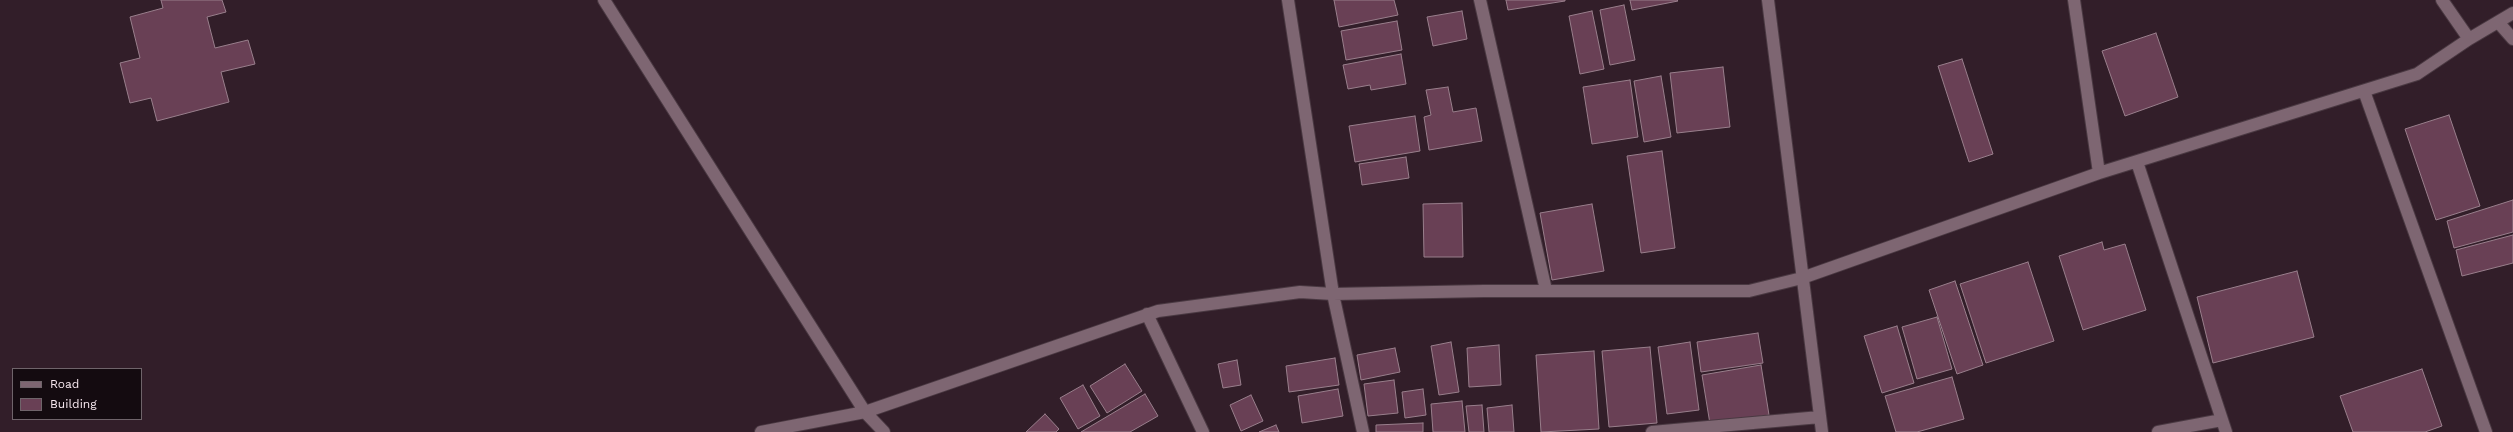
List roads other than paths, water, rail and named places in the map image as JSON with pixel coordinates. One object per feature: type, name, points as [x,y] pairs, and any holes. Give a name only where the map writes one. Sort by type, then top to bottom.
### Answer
[{"type":"street","points":[[604,0],[865,412],[884,432]]},
{"type":"street","points":[[1288,0],[1333,294],[1363,432]]},
{"type":"street","points":[[1480,0],[1546,290]]},
{"type":"street","points":[[1768,0],[1822,432]]},
{"type":"street","points":[[2074,0],[2099,173]]},
{"type":"street","points":[[2442,0],[2469,39]]},
{"type":"street","points":[[761,432],[865,412],[1158,310],[1300,292],[1333,294],[1546,290],[1749,291],[1802,278],[2099,173],[2417,74],[2469,39],[2513,13]]},
{"type":"street","points":[[2498,22],[2513,39]]},
{"type":"street","points":[[2364,91],[2486,432]]},
{"type":"street","points":[[2137,162],[2226,432]]},
{"type":"street","points":[[1147,314],[1203,432]]},
{"type":"street","points":[[1652,432],[1820,417]]},
{"type":"street","points":[[2158,432],[2222,420]]}]
